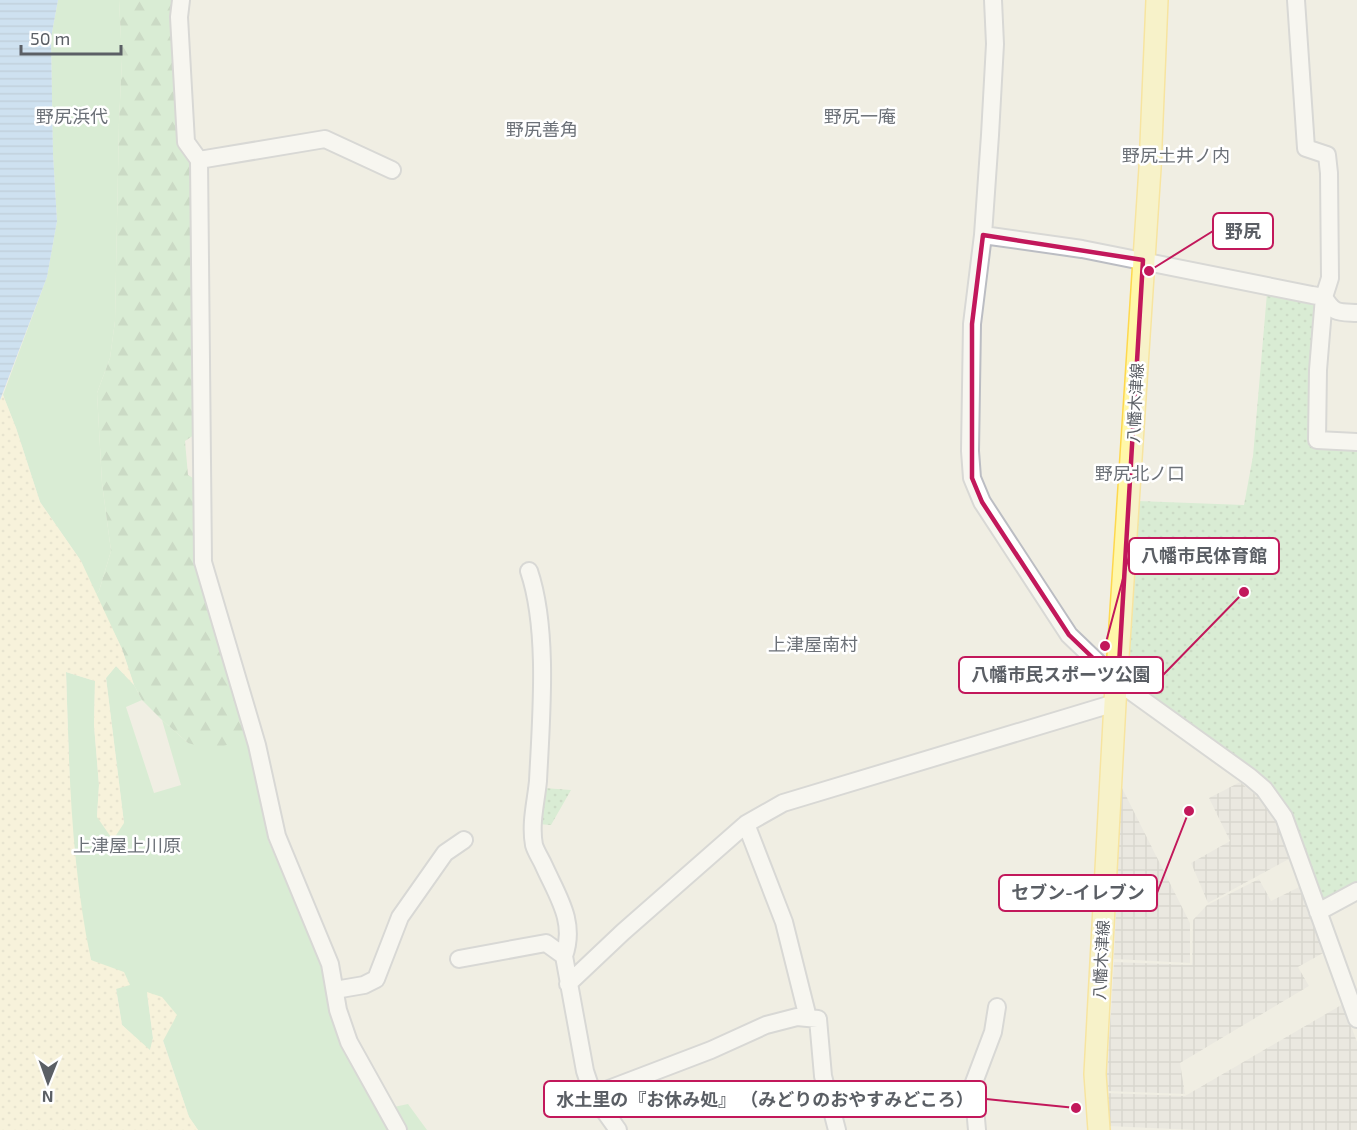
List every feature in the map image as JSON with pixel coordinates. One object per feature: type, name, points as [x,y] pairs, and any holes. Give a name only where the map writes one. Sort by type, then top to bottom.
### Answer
[{"type":"main road","name":"八幡木津線","points":[[1099,1130],[1095,1074],[1150,168],[1157,0]]},
{"type":"main road","points":[[1094,1130],[1099,1130]]},
{"type":"street","points":[[181,0],[179,17],[186,142],[199,160],[203,562],[257,745],[277,836],[330,964],[338,1010],[349,1042],[398,1130]]},
{"type":"street","points":[[993,0],[995,44],[983,235],[972,324],[970,451],[972,478],[982,502],[1069,635],[1117,692],[1235,764],[1264,789],[1284,817],[1357,1019]]},
{"type":"street","points":[[1296,0],[1306,148],[1327,155],[1329,173],[1330,278],[1324,297],[1318,370],[1317,440],[1357,442]]},
{"type":"street","points":[[199,160],[325,139],[392,170]]},
{"type":"street","points":[[983,235],[1143,260],[1324,297],[1330,308],[1338,312],[1357,313]]},
{"type":"street","points":[[529,571],[536,592],[542,659],[538,783],[533,821],[534,846],[569,923],[569,942],[564,956],[585,1071],[593,1095],[618,1130]]},
{"type":"street","points":[[568,984],[623,932],[746,824],[783,804],[1117,692]]},
{"type":"street","points":[[746,824],[784,922],[808,1018]]},
{"type":"street","points":[[334,990],[364,985],[376,979],[400,917],[445,853],[464,840]]},
{"type":"street","points":[[1318,912],[1357,891]]},
{"type":"street","points":[[459,959],[546,943],[564,956]]},
{"type":"street","points":[[977,1130],[974,1085],[993,1032],[997,1007]]},
{"type":"street","points":[[593,1095],[711,1050],[766,1025],[797,1017],[818,1019],[823,1076],[837,1130]]},
{"type":"highlighted area","points":[[983,235],[1143,260],[1118,682],[1069,635],[982,502],[972,478],[972,324]]},
{"type":"shaded area","points":[[1240,782],[1274,815],[1289,859],[1208,903],[1191,863],[1230,841],[1209,798]]},
{"type":"shaded area","points":[[1121,786],[1190,923],[1190,963],[1114,959]]},
{"type":"shaded area","points":[[1259,879],[1271,901],[1301,886],[1325,952],[1298,967],[1309,986],[1180,1063],[1185,1094],[1106,1091],[1114,962],[1192,965],[1193,920],[1207,905]]},
{"type":"shaded area","points":[[1343,1004],[1357,1042],[1357,1130],[1196,1130],[1107,1126],[1105,1093],[1185,1096]]},
{"type":"green space","points":[[58,0],[119,0],[122,59],[115,321],[110,358],[97,393],[102,483],[111,551],[99,591],[95,595],[81,561],[40,502],[3,395],[47,277],[57,221],[53,154],[51,38]]},
{"type":"green space","points":[[119,0],[171,0],[171,7],[183,29],[195,154],[197,433],[185,441],[188,475],[198,481],[197,563],[251,736],[213,750],[188,743],[142,700],[134,685],[122,649],[95,595],[99,591],[111,551],[102,483],[97,393],[110,358],[115,321],[122,59]]},
{"type":"green space","points":[[1267,293],[1319,300],[1310,443],[1357,447],[1357,883],[1322,902],[1291,817],[1125,680],[1138,501],[1244,505],[1253,456]]},
{"type":"green space","points":[[116,666],[134,685],[142,700],[126,707],[154,793],[181,785],[162,720],[188,743],[251,736],[268,840],[325,970],[331,1014],[389,1108],[408,1104],[427,1130],[198,1130],[189,1117],[147,993],[153,1038],[150,1051],[122,1025],[116,988],[91,960],[81,916],[71,817],[66,672],[95,681],[94,725],[99,785],[97,817],[124,823],[106,678]]},
{"type":"green space","points":[[544,788],[571,790],[551,825],[538,824]]},
{"type":"sand","points":[[3,395],[40,502],[81,561],[122,649],[134,685],[116,666],[106,678],[124,823],[113,840],[97,817],[99,785],[94,725],[95,681],[66,672],[75,853],[91,960],[124,972],[130,985],[116,989],[122,1025],[150,1050],[153,1038],[147,992],[162,997],[177,1015],[163,1041],[189,1117],[198,1130],[0,1130],[0,400]]},
{"type":"water","points":[[0,0],[58,0],[51,38],[53,154],[57,221],[47,277],[0,400]]},
{"type":"place","name":"野尻","points":[[1149,271]]},
{"type":"place","name":"八幡市民スポーツ公園","points":[[1244,592]]},
{"type":"place","name":"八幡市民体育館","points":[[1105,646]]},
{"type":"place","name":"セブン-イレブン","points":[[1189,811]]},
{"type":"place","name":"水土里の『お休み処』 （みどりのおやすみどころ）","points":[[1076,1108]]},
{"type":"district","name":"野尻浜代","points":[[72,117]]},
{"type":"district","name":"野尻一庵","points":[[860,117]]},
{"type":"district","name":"野尻善角","points":[[542,130]]},
{"type":"district","name":"野尻土井ノ内","points":[[1176,156]]},
{"type":"district","name":"野尻北ノ口","points":[[1140,474]]},
{"type":"district","name":"上津屋南村","points":[[813,645]]},
{"type":"district","name":"上津屋上川原","points":[[127,846]]}]
